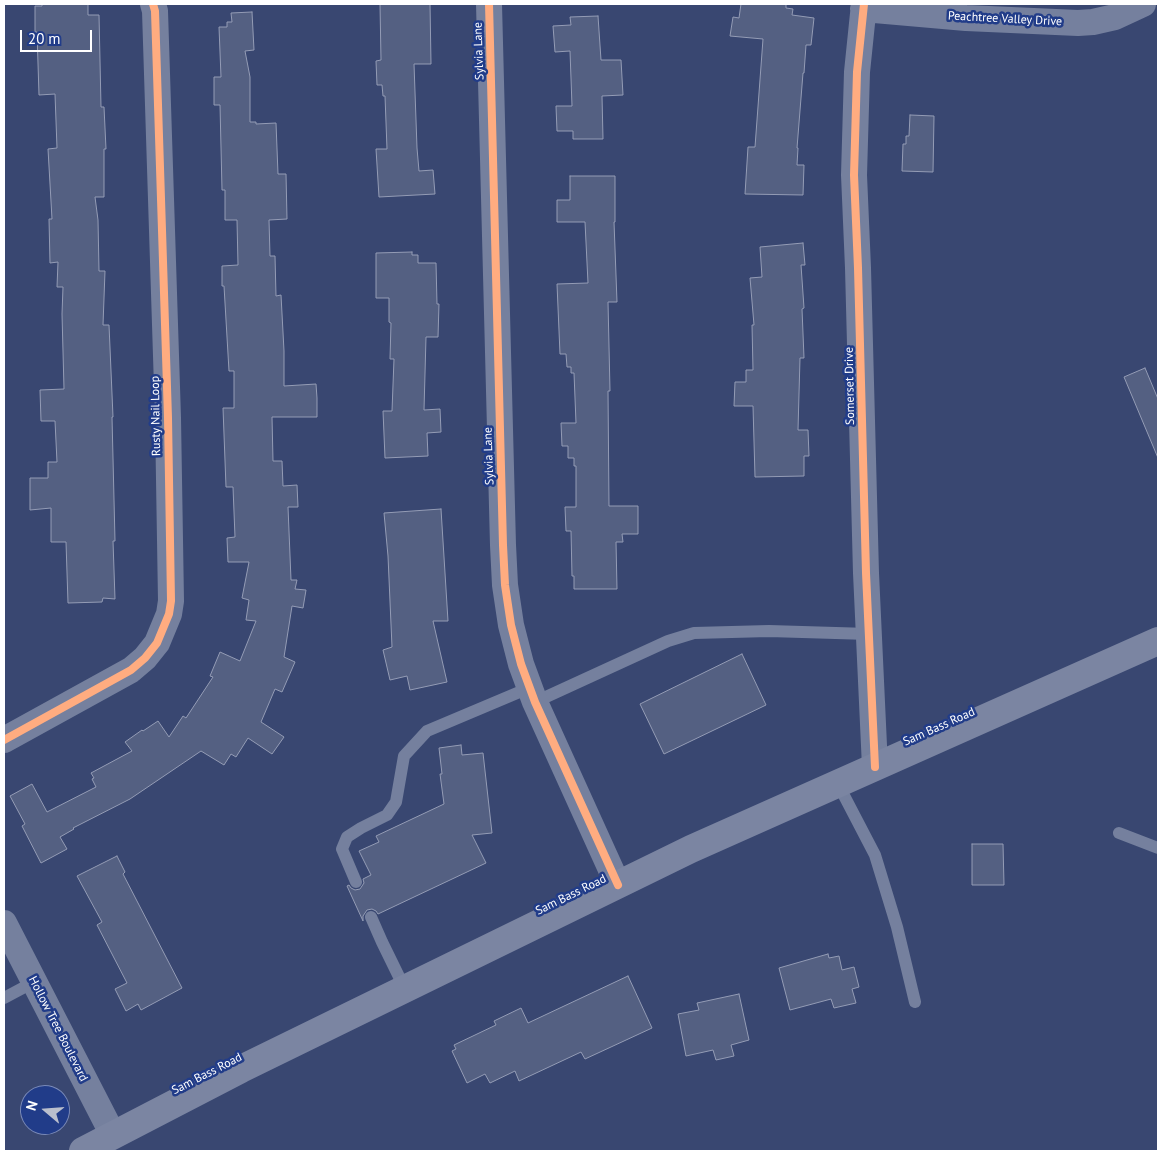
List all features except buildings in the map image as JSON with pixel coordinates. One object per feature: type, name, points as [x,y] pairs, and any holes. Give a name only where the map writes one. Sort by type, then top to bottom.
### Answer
[{"type":"main road","name":"Sam Bass Road","points":[[83,1151],[241,1069],[691,849],[1158,641]]},
{"type":"street","name":"Rusty Nail Loop","points":[[4,740],[131,670],[145,658],[157,643],[169,614],[171,601],[168,418],[155,11],[153,4]]},
{"type":"street","name":"Sylvia Lane","points":[[489,4],[505,585],[511,625],[521,664],[532,695],[618,885]]},
{"type":"street","name":"Peachtree Valley Drive","points":[[863,6],[966,18],[1078,23],[1114,17],[1143,4]]},
{"type":"street","name":"Somerset Drive","points":[[863,6],[857,72],[854,174],[866,573],[876,768]]},
{"type":"street","name":"Hollow Tree Boulevard","points":[[4,924],[112,1136]]},
{"type":"lane","points":[[356,882],[342,849],[347,837],[387,815],[396,802],[404,756],[427,731],[532,695],[668,641],[694,633],[769,631],[869,634]]},
{"type":"lane","points":[[838,784],[875,855],[897,927],[915,1002]]},
{"type":"lane","points":[[1119,833],[1158,848]]},
{"type":"lane","points":[[371,917],[405,989]]},
{"type":"lane","points":[[4,998],[34,982]]},
{"type":"cycle path","points":[[4,740],[131,670],[145,658],[157,643],[169,614],[171,601],[168,418],[155,11],[153,4]]},
{"type":"cycle path","points":[[489,4],[505,585],[511,625],[521,664],[535,702],[618,885]]},
{"type":"cycle path","points":[[864,4],[857,72],[854,175],[866,573],[875,767]]}]
